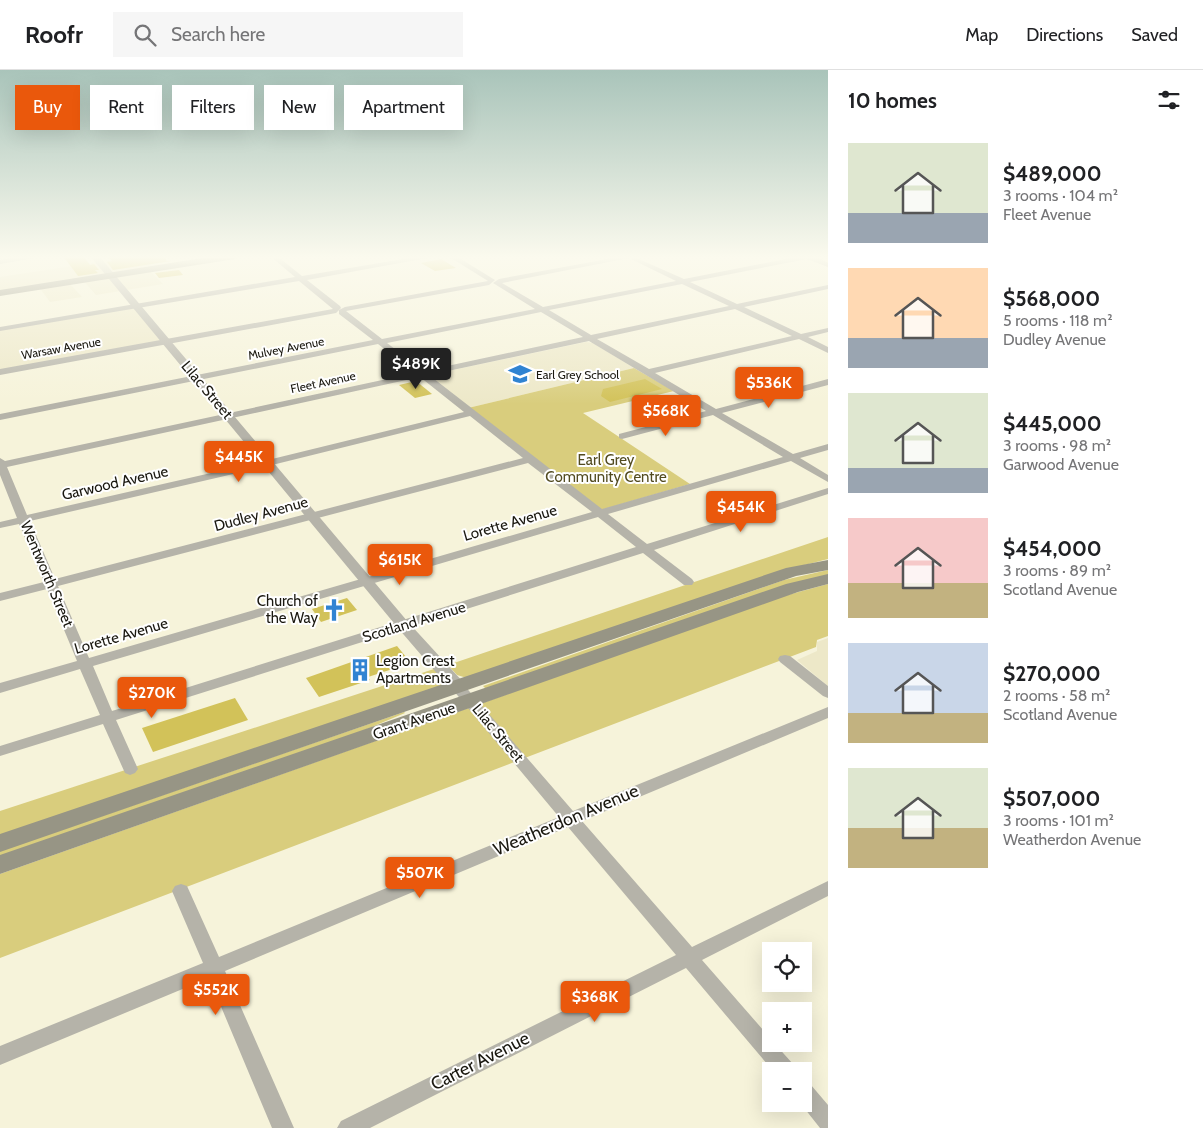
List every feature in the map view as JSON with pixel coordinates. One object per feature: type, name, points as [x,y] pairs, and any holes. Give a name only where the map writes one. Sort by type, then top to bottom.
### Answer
[{"type":"main road","name":"Grant Avenue","points":[[0,865],[792,572],[828,565]]},
{"type":"main road","name":"Grant Avenue","points":[[0,843],[792,588],[828,579]]},
{"type":"street","points":[[0,329],[140,305]]},
{"type":"street","points":[[333,305],[688,582]]},
{"type":"street","name":"Warsaw Avenue","points":[[0,372],[365,305]]},
{"type":"street","points":[[534,305],[828,478]]},
{"type":"street","name":"Mulvey Avenue","points":[[0,417],[565,305]]},
{"type":"street","points":[[733,305],[828,350]]},
{"type":"street","name":"Fleet Avenue","points":[[0,464],[743,305]]},
{"type":"street","name":"Lilac Street","points":[[136,306],[403,625],[778,1062]]},
{"type":"street","points":[[648,372],[828,330]]},
{"type":"street","points":[[622,436],[828,382]]},
{"type":"street","name":"Garwood Avenue","points":[[0,525],[268,463],[471,413]]},
{"type":"street","name":"Lorette Avenue","points":[[0,688],[828,446]]},
{"type":"street","name":"Dudley Avenue","points":[[0,597],[530,459]]},
{"type":"street","name":"Wentworth Street","points":[[0,464],[130,769]]},
{"type":"street","name":"Scotland Avenue","points":[[0,751],[646,550],[828,491]]},
{"type":"street","points":[[786,659],[828,693]]},
{"type":"street","name":"Weatherdon Avenue","points":[[0,1056],[828,712]]},
{"type":"street","name":"Carter Avenue","points":[[348,1128],[828,888]]},
{"type":"street","points":[[181,891],[283,1128]]},
{"type":"street","points":[[812,1102],[828,1121]]},
{"type":"shaded area","points":[[134,308],[161,342],[0,370],[0,330]]},
{"type":"shaded area","name":"Earl Grey School","points":[[586,342],[593,343],[634,368],[468,408],[429,377],[434,374]]},
{"type":"shaded area","points":[[828,638],[828,686],[797,660],[817,651],[817,642]]},
{"type":"green space","name":"Earl Grey Community Centre","points":[[634,368],[674,391],[583,413],[690,484],[601,510],[468,408]]},
{"type":"green space","points":[[828,537],[828,559],[785,570],[467,678],[457,675],[448,665]]},
{"type":"green space","points":[[828,570],[828,575],[486,689],[483,686],[784,580]]},
{"type":"green space","points":[[828,584],[828,636],[817,640],[816,647],[0,958],[0,874],[784,596]]},
{"type":"green space","points":[[434,669],[443,679],[441,687],[0,837],[0,811]]},
{"type":"green space","points":[[404,712],[336,742],[0,859],[0,851]]},
{"type":"building","points":[[645,379],[662,389],[610,402],[601,396],[603,389]]},
{"type":"building","points":[[416,381],[432,394],[415,398],[399,385]]},
{"type":"building","name":"Church of the Way","points":[[347,598],[357,610],[321,622],[312,609]]},
{"type":"building","name":"Legion Crest Apartments","points":[[397,646],[411,663],[368,677],[370,680],[319,697],[306,678]]},
{"type":"building","points":[[235,698],[248,720],[153,752],[142,728]]},
{"type":"place","name":"Earl Grey School","points":[[520,374]]},
{"type":"place","name":"Church of the Way","points":[[334,610]]},
{"type":"place","name":"Legion Crest Apartments","points":[[360,670]]}]
